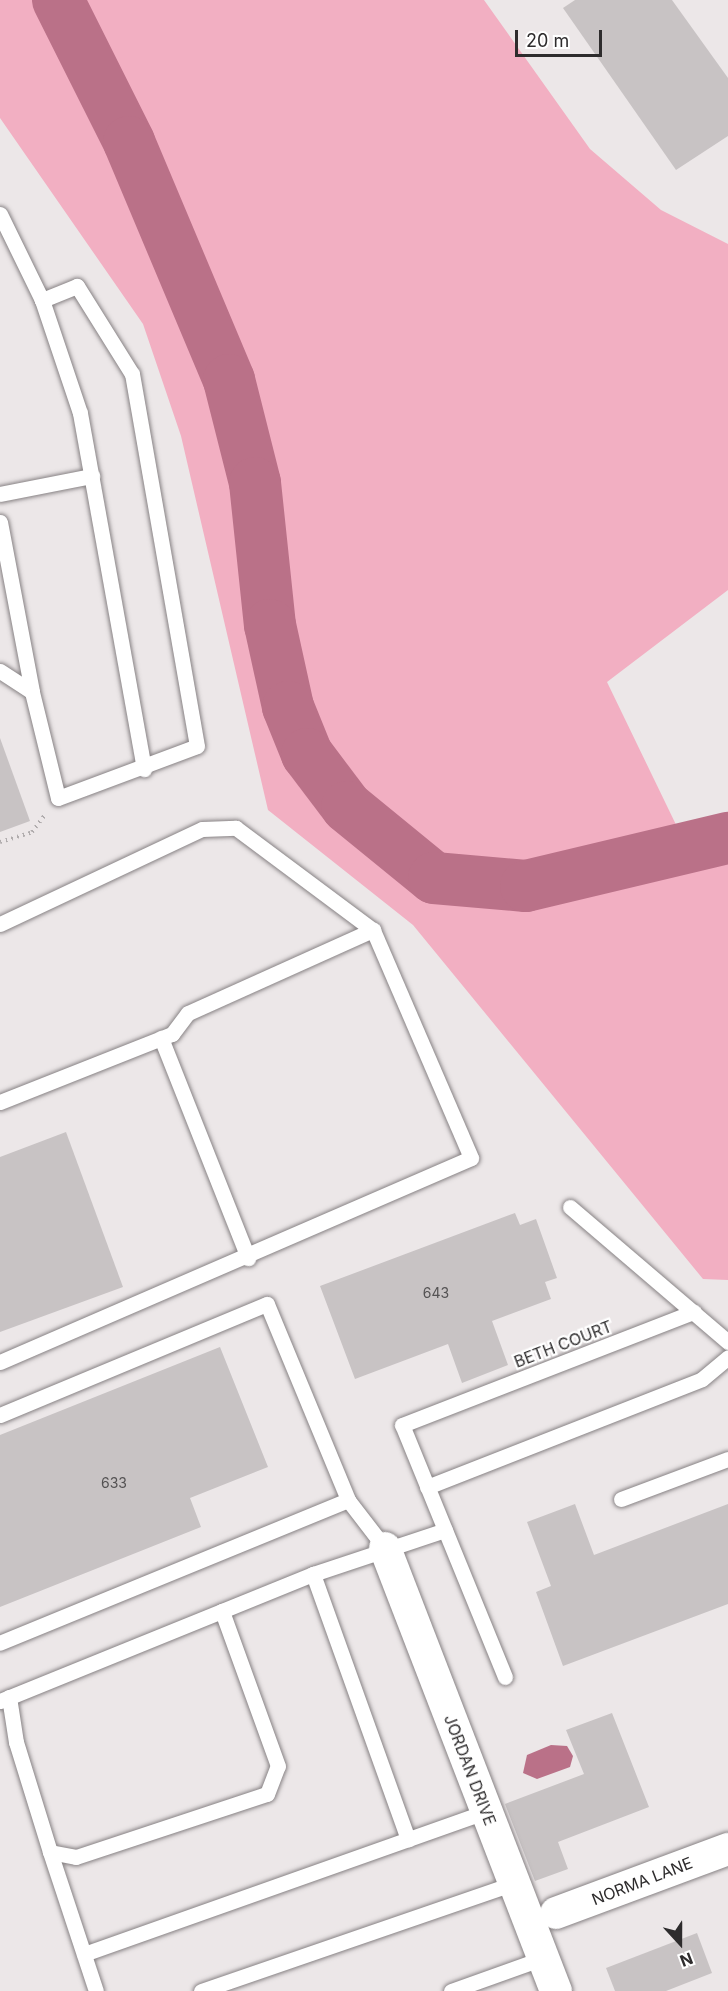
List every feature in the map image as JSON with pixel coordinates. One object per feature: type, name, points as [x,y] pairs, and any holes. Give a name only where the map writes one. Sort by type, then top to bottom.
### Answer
[{"type":"street","name":"JORDAN DRIVE","points":[[384,1548],[556,1991]]},
{"type":"street","name":"NORMA LANE","points":[[556,1913],[728,1849]]},
{"type":"lane","points":[[0,214],[42,300],[80,414],[144,769]]},
{"type":"lane","points":[[0,522],[32,692],[58,798],[144,769],[197,747],[132,374],[77,286],[42,300]]},
{"type":"lane","points":[[0,494],[92,476]]},
{"type":"lane","points":[[0,671],[32,692]]},
{"type":"lane","points":[[0,924],[202,829],[236,828],[373,930],[471,1158],[248,1258],[0,1362]]},
{"type":"lane","points":[[0,1102],[172,1034],[188,1012],[373,930]]},
{"type":"lane","points":[[161,1038],[248,1258]]},
{"type":"lane","points":[[570,1207],[728,1342]]},
{"type":"lane","points":[[0,1415],[267,1304],[348,1500],[384,1548]]},
{"type":"lane","name":"BETH COURT","points":[[427,1487],[402,1425],[694,1312]]},
{"type":"lane","points":[[505,1677],[427,1487],[702,1379],[728,1357]]},
{"type":"lane","points":[[621,1499],[728,1459]]},
{"type":"lane","points":[[0,1643],[348,1500]]},
{"type":"lane","points":[[96,1991],[50,1852],[5,1699],[314,1574],[384,1548],[445,1530]]},
{"type":"lane","points":[[314,1574],[408,1840]]},
{"type":"lane","points":[[50,1852],[76,1857],[267,1794],[278,1766],[222,1611]]},
{"type":"lane","points":[[84,1954],[486,1812]]},
{"type":"lane","points":[[201,1991],[513,1883]]},
{"type":"lane","points":[[451,1991],[543,1958]]},
{"type":"path","points":[[0,842],[32,831],[58,798]]},
{"type":"shaded area","points":[[0,0],[484,0],[590,149],[661,210],[728,244],[728,590],[607,682],[681,835],[728,826],[728,1280],[703,1279],[413,925],[268,810],[181,436],[143,324],[0,118]]},
{"type":"shaded area","points":[[551,1745],[567,1746],[573,1756],[570,1767],[537,1779],[523,1773],[527,1755]]},
{"type":"building","points":[[575,0],[672,0],[728,78],[728,136],[676,170],[563,8]]},
{"type":"building","points":[[0,738],[30,821],[0,832]]},
{"type":"building","points":[[66,1132],[123,1287],[0,1332],[0,1157]]},
{"type":"building","points":[[515,1213],[520,1225],[536,1219],[557,1278],[545,1282],[551,1299],[492,1321],[508,1365],[462,1383],[448,1344],[355,1379],[320,1286]]},
{"type":"building","points":[[220,1347],[268,1467],[190,1498],[201,1527],[0,1607],[0,1435]]},
{"type":"building","points":[[575,1504],[594,1555],[728,1504],[728,1604],[563,1666],[536,1592],[551,1586],[527,1522]]},
{"type":"building","points":[[612,1713],[649,1807],[558,1842],[568,1869],[535,1881],[505,1804],[584,1774],[566,1730]]},
{"type":"building","points":[[697,1933],[712,1973],[666,1991],[615,1991],[606,1968]]},
{"type":"waterway","points":[[58,0],[129,142],[229,380],[255,483],[270,625],[288,707],[307,754],[347,807],[434,878],[526,886],[728,838]]}]
